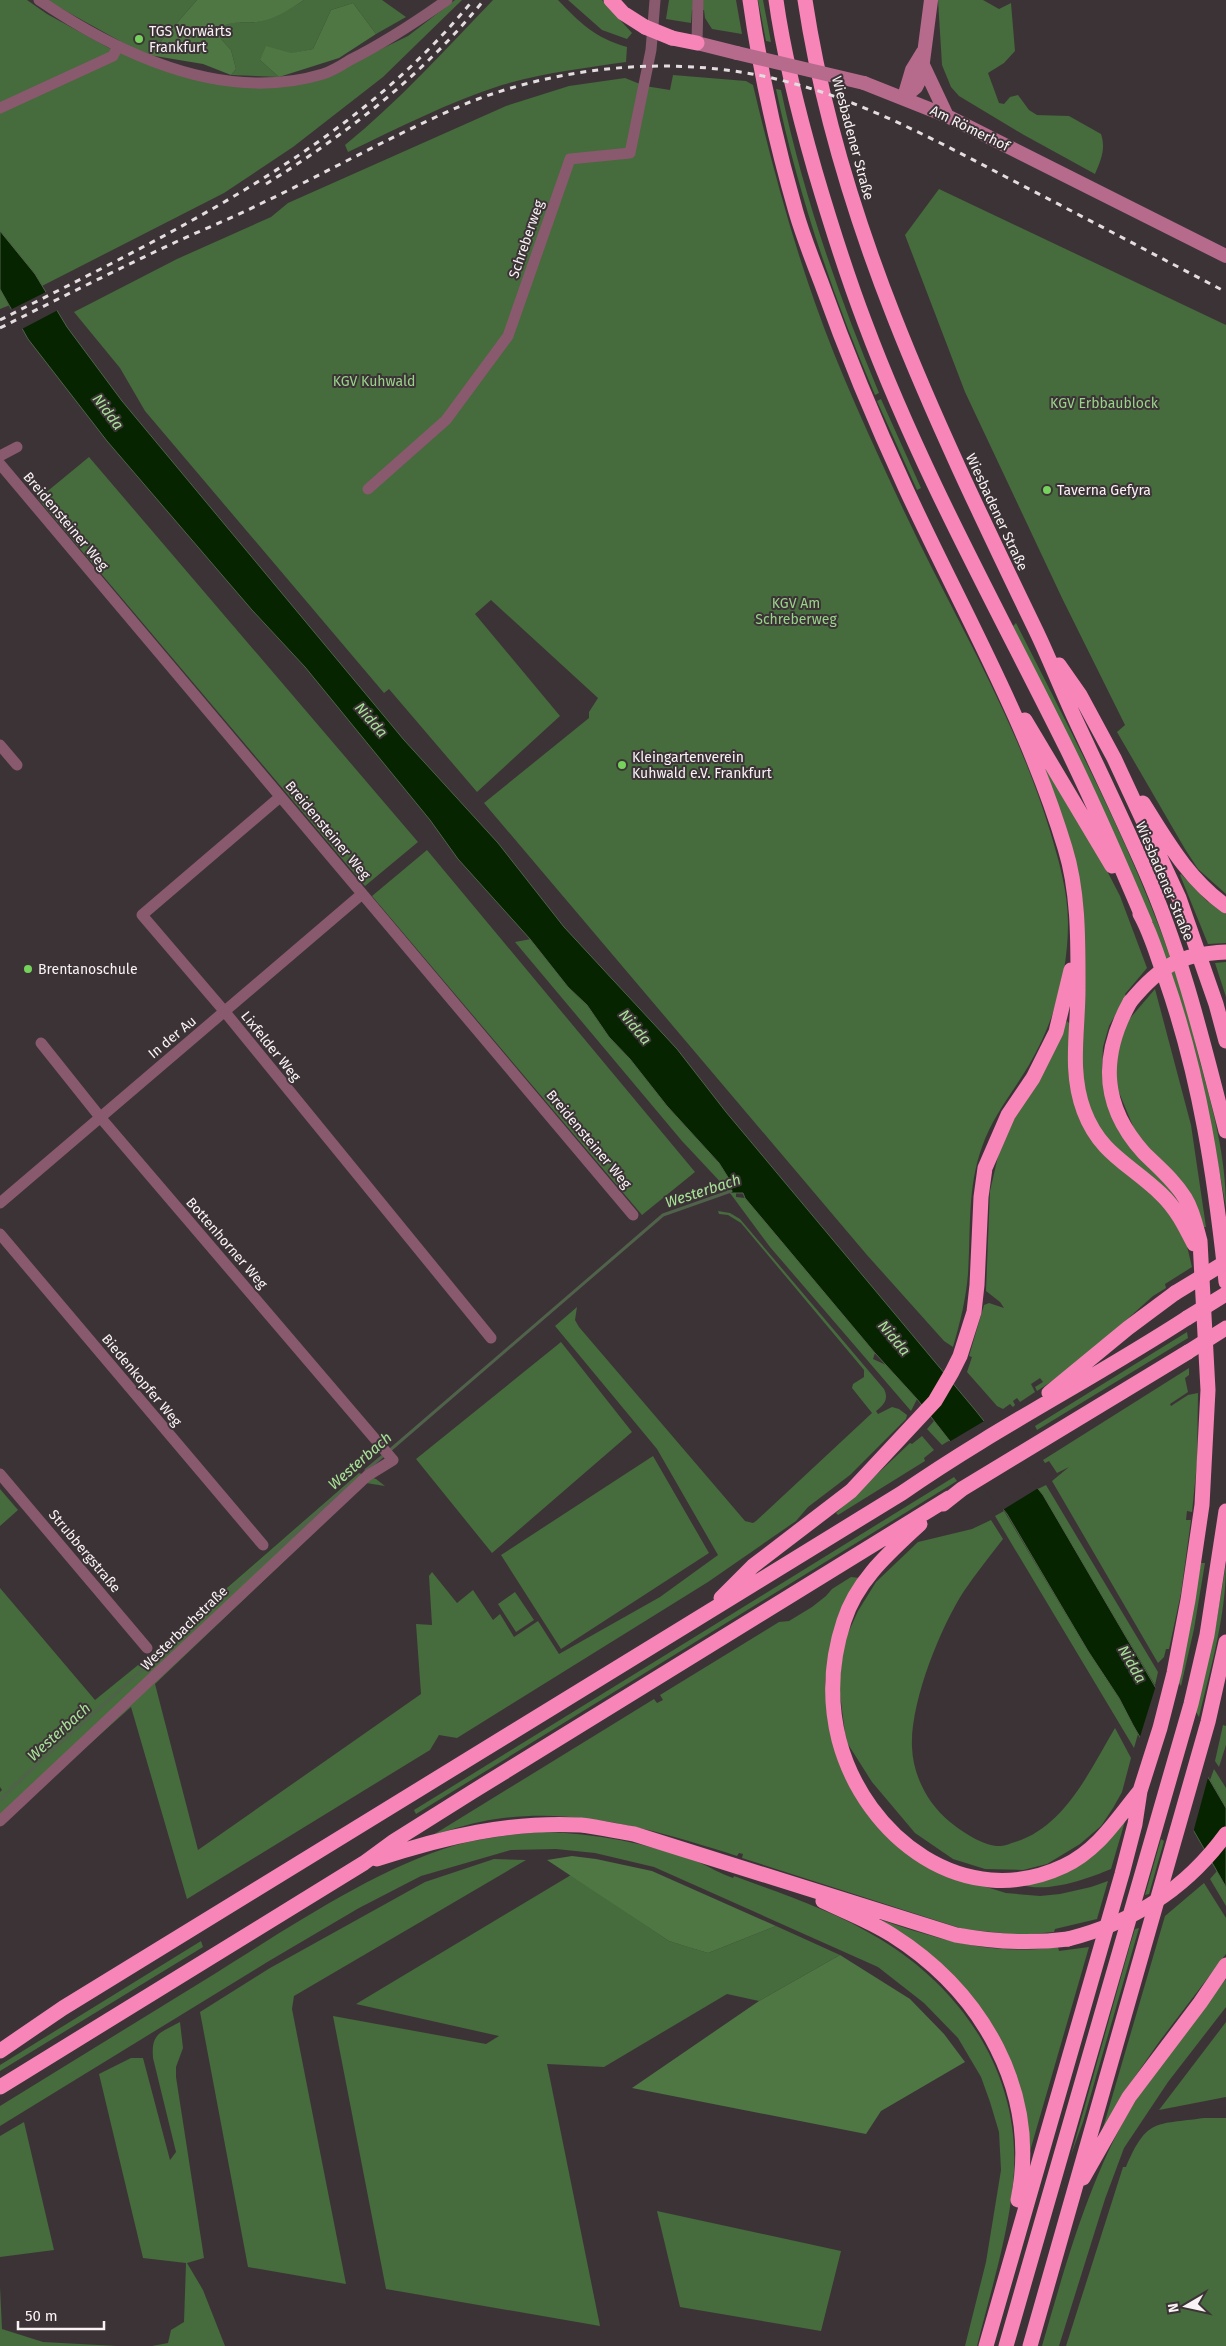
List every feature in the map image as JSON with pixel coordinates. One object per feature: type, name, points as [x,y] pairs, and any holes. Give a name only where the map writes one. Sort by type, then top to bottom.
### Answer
[{"type":"highway","points":[[611,0],[630,19],[645,27],[672,38],[697,43]]},
{"type":"highway","points":[[623,0],[645,27]]},
{"type":"highway","points":[[776,0],[799,116],[834,236],[865,324],[941,500],[1067,750],[1110,842],[1145,923],[1172,997],[1194,1076],[1209,1144],[1226,1282]]},
{"type":"highway","name":"Wiesbadener Straße","points":[[805,0],[825,101],[863,234],[891,315],[963,478],[1146,871],[1182,963],[1199,1024]]},
{"type":"highway","points":[[750,4],[771,111],[796,214],[834,318],[905,486],[1000,681],[1042,780],[1066,850],[1072,876],[1076,941],[1078,992],[1075,1054],[1077,1090],[1084,1113],[1108,1150],[1160,1193],[1173,1208],[1194,1245],[1202,1280]]},
{"type":"highway","points":[[1040,640],[1080,695],[1114,758],[1190,924],[1226,1041]]},
{"type":"highway","points":[[1000,681],[1055,768],[1145,923]]},
{"type":"highway","points":[[1114,758],[1182,865],[1210,894],[1226,906]]},
{"type":"highway","points":[[707,1612],[753,1566],[850,1490],[935,1401],[960,1356],[974,1312],[981,1197],[985,1168],[1008,1115],[1033,1078],[1056,1032],[1070,979],[1076,941]]},
{"type":"highway","points":[[986,2346],[1122,1874],[1135,1824],[1140,1791],[1160,1728],[1174,1673],[1188,1600],[1202,1505],[1208,1390],[1200,1241],[1194,1217],[1187,1200],[1176,1185],[1128,1133],[1115,1106],[1109,1065],[1111,1050],[1117,1025],[1130,1002],[1149,979],[1182,959],[1200,954],[1226,952]]},
{"type":"highway","points":[[1199,1024],[1226,1092]]},
{"type":"highway","points":[[1199,1024],[1226,1131]]},
{"type":"highway","points":[[1015,1422],[1128,1328],[1175,1293],[1226,1262]]},
{"type":"highway","points":[[0,2051],[64,2008],[902,1493],[943,1465],[1129,1355],[1226,1294]]},
{"type":"highway","points":[[1140,1791],[1099,1842],[1066,1865],[1046,1874],[1002,1881],[956,1873],[934,1864],[894,1834],[855,1783],[846,1761],[835,1718],[832,1691],[833,1668],[840,1634],[852,1603],[868,1576],[882,1559],[949,1498],[962,1488],[1033,1447],[1226,1328]]},
{"type":"highway","points":[[0,2087],[364,1863],[394,1841],[464,1796],[949,1498]]},
{"type":"highway","points":[[1006,2346],[1191,1704],[1207,1635],[1226,1511]]},
{"type":"highway","points":[[1030,2346],[1208,1722],[1226,1642]]},
{"type":"highway","points":[[364,1863],[438,1841],[499,1828],[539,1825],[582,1826],[634,1834],[956,1935],[1009,1943],[1068,1939],[1102,1929],[1147,1909],[1181,1883],[1204,1862],[1226,1834]]},
{"type":"highway","points":[[799,1886],[820,1899],[892,1935],[949,1980],[978,2014],[1008,2070],[1016,2098],[1021,2130],[1022,2167],[1020,2188],[997,2288],[992,2324]]},
{"type":"highway","points":[[1070,2201],[1129,2097],[1200,2003],[1226,1965]]},
{"type":"main road","points":[[931,0],[923,58],[931,85],[948,116]]},
{"type":"main road","name":"Am Römerhof","points":[[697,43],[864,83],[904,97],[948,116],[1226,256]]},
{"type":"main road","points":[[904,97],[912,70],[923,58]]},
{"type":"street","points":[[39,0],[118,46],[160,65],[188,74],[251,82],[285,80],[324,74],[374,48],[447,0]]},
{"type":"street","name":"Schreberweg","points":[[368,489],[446,420],[508,336],[570,159],[630,153],[651,50],[655,0]]},
{"type":"street","points":[[697,43],[698,0]]},
{"type":"street","points":[[0,108],[113,56],[118,46]]},
{"type":"street","points":[[0,456],[17,447]]},
{"type":"street","name":"Breidensteiner Weg","points":[[0,464],[633,1215]]},
{"type":"street","points":[[0,745],[17,765]]},
{"type":"street","name":"Lixfelder Weg","points":[[280,796],[142,915],[225,1012],[491,1338]]},
{"type":"street","name":"In der Au","points":[[0,1203],[362,894]]},
{"type":"street","name":"Bottenhorner Weg","points":[[41,1043],[100,1117],[392,1458]]},
{"type":"street","name":"Biedenkopfer Weg","points":[[0,1234],[263,1545]]},
{"type":"street","name":"Westerbachstraße","points":[[0,1821],[367,1476],[392,1458]]},
{"type":"street","name":"Strubbergstraße","points":[[0,1474],[146,1648]]},
{"type":"green space","points":[[0,0],[27,0],[47,14],[109,48],[226,82],[334,72],[408,36],[455,0],[462,0],[383,77],[293,147],[224,193],[42,286],[0,231]]},
{"type":"green space","name":"TGS Vorwärts Frankfurt","points":[[46,0],[197,0],[149,55],[136,50]]},
{"type":"green space","points":[[304,0],[382,0],[406,17],[376,34],[353,3],[331,10],[313,49],[260,60],[279,77],[231,75],[236,69],[231,50],[221,39],[218,29],[233,23],[256,22],[269,19]]},
{"type":"green space","points":[[493,0],[558,0],[589,29],[606,39],[627,47],[626,62],[548,74],[502,85],[443,107],[348,152],[345,145],[403,93]]},
{"type":"green space","points":[[568,0],[602,0],[632,33],[627,39],[602,30]]},
{"type":"green space","points":[[669,0],[736,0],[742,34],[712,29],[705,18],[704,10],[692,10],[691,23],[666,19]]},
{"type":"green space","points":[[758,0],[763,0],[771,42],[766,41]]},
{"type":"green space","points":[[938,0],[983,0],[999,9],[1011,3],[1015,51],[1004,63],[988,73],[999,103],[1004,104],[1010,97],[1018,95],[1029,110],[1037,115],[1069,116],[1101,134],[1103,150],[1095,174],[959,96],[951,87],[942,65]]},
{"type":"green space","points":[[673,75],[746,81],[753,85],[788,220],[834,354],[904,511],[983,668],[1020,748],[1036,789],[1057,854],[1066,900],[1068,923],[1062,979],[1046,1032],[1029,1065],[991,1125],[977,1162],[970,1210],[967,1283],[953,1347],[944,1341],[867,1255],[484,803],[589,718],[589,712],[598,698],[491,600],[475,614],[560,716],[477,792],[389,689],[384,693],[145,411],[120,368],[74,312],[177,259],[271,217],[288,203],[506,106],[569,86],[625,78],[645,86],[670,90]]},
{"type":"green space","points":[[776,89],[781,90],[811,206],[849,319],[879,393],[875,395],[845,321],[818,245],[795,167]]},
{"type":"green space","name":"KGV Erbbaublock","points":[[939,189],[1226,325],[1226,894],[1198,869],[1117,732],[1125,725],[1062,598],[965,392],[905,235]]},
{"type":"green space","points":[[0,289],[10,305],[0,309]]},
{"type":"green space","points":[[881,399],[921,488],[917,490],[877,401]]},
{"type":"green space","points":[[89,457],[418,842],[365,886],[38,499]]},
{"type":"green space","points":[[1016,623],[1106,803],[1127,848],[1165,941],[1181,989],[1214,1115],[1224,1170],[1226,1207],[1201,1075],[1154,926],[1093,787],[1013,626]]},
{"type":"green space","points":[[1033,743],[1087,832],[1120,896],[1147,968],[1125,994],[1126,996],[1109,1026],[1103,1047],[1102,1069],[1105,1096],[1189,1217],[1127,1161],[1092,1120],[1080,1080],[1083,935]]},
{"type":"green space","points":[[427,850],[695,1172],[642,1215],[372,896]]},
{"type":"green space","points":[[1181,874],[1207,901],[1226,914],[1226,943],[1208,944]]},
{"type":"green space","points":[[531,939],[568,987],[587,1005],[609,1037],[630,1059],[667,1106],[719,1163],[731,1182],[731,1187],[726,1188],[682,1141],[515,942]]},
{"type":"green space","points":[[1226,962],[1226,997],[1215,963]]},
{"type":"green space","points":[[1155,989],[1191,1125],[1206,1227],[1204,1227],[1195,1203],[1135,1131],[1118,1090],[1115,1063],[1126,1023]]},
{"type":"green space","points":[[1067,1021],[1070,1024],[1073,1100],[1167,1210],[1186,1242],[1192,1267],[1165,1284],[1166,1288],[1153,1296],[1075,1366],[1037,1391],[1035,1387],[1043,1382],[1040,1378],[1031,1384],[1035,1392],[1020,1402],[1017,1398],[1013,1401],[1015,1405],[1013,1407],[1010,1404],[1003,1409],[997,1406],[967,1372],[972,1357],[969,1356],[984,1305],[989,1303],[1004,1308],[1000,1302],[986,1291],[990,1191],[1004,1137]]},
{"type":"green space","points":[[730,1193],[736,1193],[736,1197],[745,1198],[753,1206],[875,1353],[873,1359],[886,1365],[917,1399],[911,1411],[770,1247]]},
{"type":"green space","points":[[718,1211],[730,1213],[740,1219],[884,1389],[886,1399],[876,1411],[878,1414],[892,1407],[899,1409],[907,1415],[906,1419],[850,1475],[808,1507],[796,1521],[708,1582],[457,1738],[439,1735],[430,1750],[187,1899],[131,1707],[0,1824],[0,1792],[2,1790],[0,1787],[0,1588],[95,1700],[143,1661],[359,1473],[376,1479],[385,1486],[366,1483],[155,1684],[198,1850],[421,1694],[416,1624],[432,1625],[429,1576],[432,1572],[457,1603],[473,1590],[493,1620],[500,1614],[514,1637],[538,1621],[559,1654],[660,1597],[718,1555],[657,1449],[555,1326],[577,1307],[575,1320],[579,1327],[745,1521],[753,1523],[756,1521],[872,1413],[852,1388],[853,1384],[864,1377],[864,1370],[741,1223],[728,1215],[719,1214]]},
{"type":"green space","points":[[1187,1332],[1188,1338],[1037,1430],[1035,1426]]},
{"type":"green space","points":[[561,1342],[632,1432],[492,1553],[416,1459]]},
{"type":"green space","points":[[1189,1368],[1189,1375],[1185,1378],[1188,1392],[1170,1404],[1171,1406],[1188,1395],[1198,1393],[1197,1463],[1192,1512],[1187,1511],[1186,1520],[1191,1520],[1181,1593],[1169,1649],[1166,1649],[1164,1657],[1158,1663],[1052,1481],[1069,1467],[1057,1473],[1049,1461],[1045,1463],[1043,1460]]},
{"type":"green space","points":[[934,1421],[950,1440],[942,1445],[927,1429]]},
{"type":"green space","points":[[922,1436],[934,1450],[924,1458],[925,1461],[838,1515],[836,1513],[910,1443],[912,1444]]},
{"type":"green space","points":[[653,1456],[709,1553],[561,1649],[501,1555]]},
{"type":"green space","points":[[954,1477],[957,1481],[416,1814],[414,1810]]},
{"type":"green space","points":[[1046,1485],[1158,1672],[1155,1685],[1038,1489]]},
{"type":"green space","points":[[0,1489],[18,1510],[0,1526]]},
{"type":"green space","points":[[1004,1511],[1088,1651],[1119,1698],[1138,1734],[1134,1748],[995,1516]]},
{"type":"green space","points":[[991,1520],[1003,1539],[969,1584],[945,1625],[921,1688],[916,1709],[912,1747],[915,1768],[923,1789],[942,1815],[961,1830],[988,1844],[1003,1846],[1033,1835],[1062,1810],[1086,1779],[1115,1728],[1131,1758],[1122,1792],[1101,1826],[1080,1844],[1047,1864],[1023,1870],[985,1869],[953,1859],[915,1833],[872,1782],[846,1741],[839,1686],[844,1642],[858,1611],[876,1582],[918,1542],[972,1529]]},
{"type":"green space","points":[[1201,1563],[1205,1563],[1194,1629],[1181,1686],[1178,1682]]},
{"type":"green space","points":[[1226,1564],[1221,1622],[1199,1717],[1196,1712],[1216,1624]]},
{"type":"green space","points":[[851,1577],[860,1578],[829,1654],[825,1681],[828,1710],[873,1818],[960,1879],[1006,1893],[1040,1896],[1060,1894],[1108,1881],[1097,1919],[1055,1929],[1054,1932],[1020,1935],[963,1929],[742,1858],[743,1854],[739,1853],[737,1856],[648,1830],[588,1819],[558,1816],[527,1816],[496,1819],[433,1835],[654,1699],[657,1703],[663,1700],[660,1695],[779,1622],[789,1621],[812,1607],[832,1589]]},
{"type":"green space","points":[[515,1592],[534,1620],[516,1632],[498,1604]]},
{"type":"green space","points":[[1223,1725],[1226,1726],[1226,1745],[1219,1767],[1215,1761]]},
{"type":"green space","points":[[1214,1769],[1226,1788],[1226,1808],[1210,1780]]},
{"type":"green space","points":[[1125,1821],[1111,1869],[1067,1884],[1044,1887],[1022,1885]]},
{"type":"green space","points":[[542,1832],[582,1834],[660,1849],[698,1862],[733,1878],[734,1876],[790,1896],[845,1920],[880,1939],[911,1960],[939,1985],[963,2012],[983,2042],[998,2074],[1009,2109],[1014,2146],[1011,2204],[998,2265],[977,2346],[965,2346],[986,2262],[1001,2170],[999,2132],[981,2077],[958,2038],[924,2003],[878,1967],[654,1867],[595,1853],[556,1849],[511,1850],[421,1876],[359,1908],[269,1961],[0,2126],[0,2106],[302,1919],[363,1884],[425,1856],[456,1845],[477,1840]]},
{"type":"green space","points":[[1161,1839],[1164,1841],[1149,1894],[1145,1895]]},
{"type":"green space","points":[[494,1859],[526,1860],[294,1996],[292,2009],[346,2284],[248,2267],[200,2012],[270,1968],[425,1882]]},
{"type":"green space","points":[[1217,1871],[1226,1887],[1226,1906],[1210,1879]]},
{"type":"green space","points":[[571,1875],[669,1941],[708,1953],[776,1926],[840,1955],[759,2001],[727,1994],[604,2067],[547,2064],[600,2326],[386,2289],[333,2016],[486,2044],[499,2036],[356,2004]]},
{"type":"green space","points":[[1204,1883],[1226,1918],[1226,1954],[1159,2042],[1127,2088],[1101,2135],[1165,1916]]},
{"type":"green space","points":[[878,1919],[923,1934],[988,1948],[1034,1949],[1058,1947],[1059,1951],[1089,1947],[1028,2158],[997,2036]]},
{"type":"green space","points":[[1139,1928],[1083,2122],[1071,2155],[1130,1945],[1135,1929]]},
{"type":"green space","points":[[201,1941],[203,1947],[0,2071],[0,2065]]},
{"type":"green space","points":[[1226,1979],[1226,2007],[1168,2082],[1124,2148],[1105,2199],[1059,2346],[1042,2346],[1082,2217],[1107,2154],[1122,2124],[1159,2065]]},
{"type":"green space","points":[[180,2022],[183,2048],[176,2067],[176,2077],[204,2258],[187,2263],[203,2290],[225,2346],[152,2346],[168,2343],[171,2330],[184,2322],[186,2263],[143,2258],[99,2074],[131,2058],[143,2058],[170,2160],[176,2152],[153,2058],[153,2050],[155,2039],[158,2035]]},
{"type":"green space","points":[[1226,2022],[1226,2097],[1159,2110]]},
{"type":"green space","points":[[1204,2118],[1226,2118],[1226,2346],[1066,2346],[1123,2167],[1126,2167],[1140,2140],[1154,2127]]},
{"type":"green space","points":[[24,2122],[54,2250],[0,2257],[0,2136]]},
{"type":"green space","points":[[657,2211],[841,2251],[821,2331],[680,2307]]},
{"type":"green space","points":[[0,2287],[2,2329],[43,2342],[117,2346],[0,2346]]},
{"type":"shaded area","points":[[197,0],[304,0],[270,19],[257,22],[232,23],[218,29],[221,39],[231,50],[236,69],[231,75],[203,64],[149,55]]},
{"type":"shaded area","points":[[353,3],[376,34],[339,58],[279,77],[260,60],[266,46],[291,53],[313,49],[331,10]]},
{"type":"shaded area","points":[[572,1856],[652,1871],[776,1926],[708,1953],[669,1941],[547,1860]]},
{"type":"shaded area","points":[[840,1955],[910,1999],[944,2034],[965,2062],[881,2111],[866,2134],[632,2088],[759,2001]]},
{"type":"water","name":"Nidda","points":[[0,231],[35,274],[67,327],[122,401],[404,740],[498,843],[564,927],[677,1049],[726,1112],[976,1411],[1043,1495],[1226,1808],[1226,1887],[1119,1698],[1088,1651],[1007,1514],[917,1399],[875,1353],[745,1198],[743,1193],[730,1193],[726,1188],[736,1185],[731,1182],[719,1163],[667,1106],[630,1059],[609,1037],[587,1005],[568,987],[530,939],[458,859],[430,820],[305,667],[252,610],[107,441],[28,339],[0,289]]},
{"type":"pier","points":[[48,291],[60,309],[20,330],[10,310]]},
{"type":"pier","points":[[986,1420],[1040,1487],[1001,1511],[949,1442]]},
{"type":"pier","points":[[1157,1682],[1209,1774],[1193,1833],[1139,1740]]},
{"type":"waterway","name":"Westerbach","points":[[389,1451],[663,1215],[731,1191]]},
{"type":"waterway","name":"Westerbach","points":[[366,1470],[384,1455]]},
{"type":"waterway","name":"Westerbach","points":[[0,1800],[36,1765],[350,1484]]},
{"type":"railway","points":[[0,320],[192,221],[254,184],[314,144],[371,101],[425,53],[473,0]]},
{"type":"railway","points":[[266,184],[326,144],[383,101],[436,53],[484,0]]},
{"type":"railway","points":[[0,328],[135,261],[250,209],[417,126],[470,102],[550,78],[591,71],[633,67],[675,66],[759,75],[799,85],[853,103],[956,151],[1226,292]]},
{"type":"place","name":"TGS Vorwärts Frankfurt","points":[[139,39]]},
{"type":"place","name":"Taverna Gefyra","points":[[1047,490]]},
{"type":"place","name":"Kleingartenverein Kuhwald e.V. Frankfurt","points":[[622,765]]},
{"type":"place","name":"Brentanoschule","points":[[28,969]]},
{"type":"park label","name":"KGV Kuhwald","points":[[374,381]]},
{"type":"park label","name":"KGV Am Schreberweg","points":[[796,612]]}]
